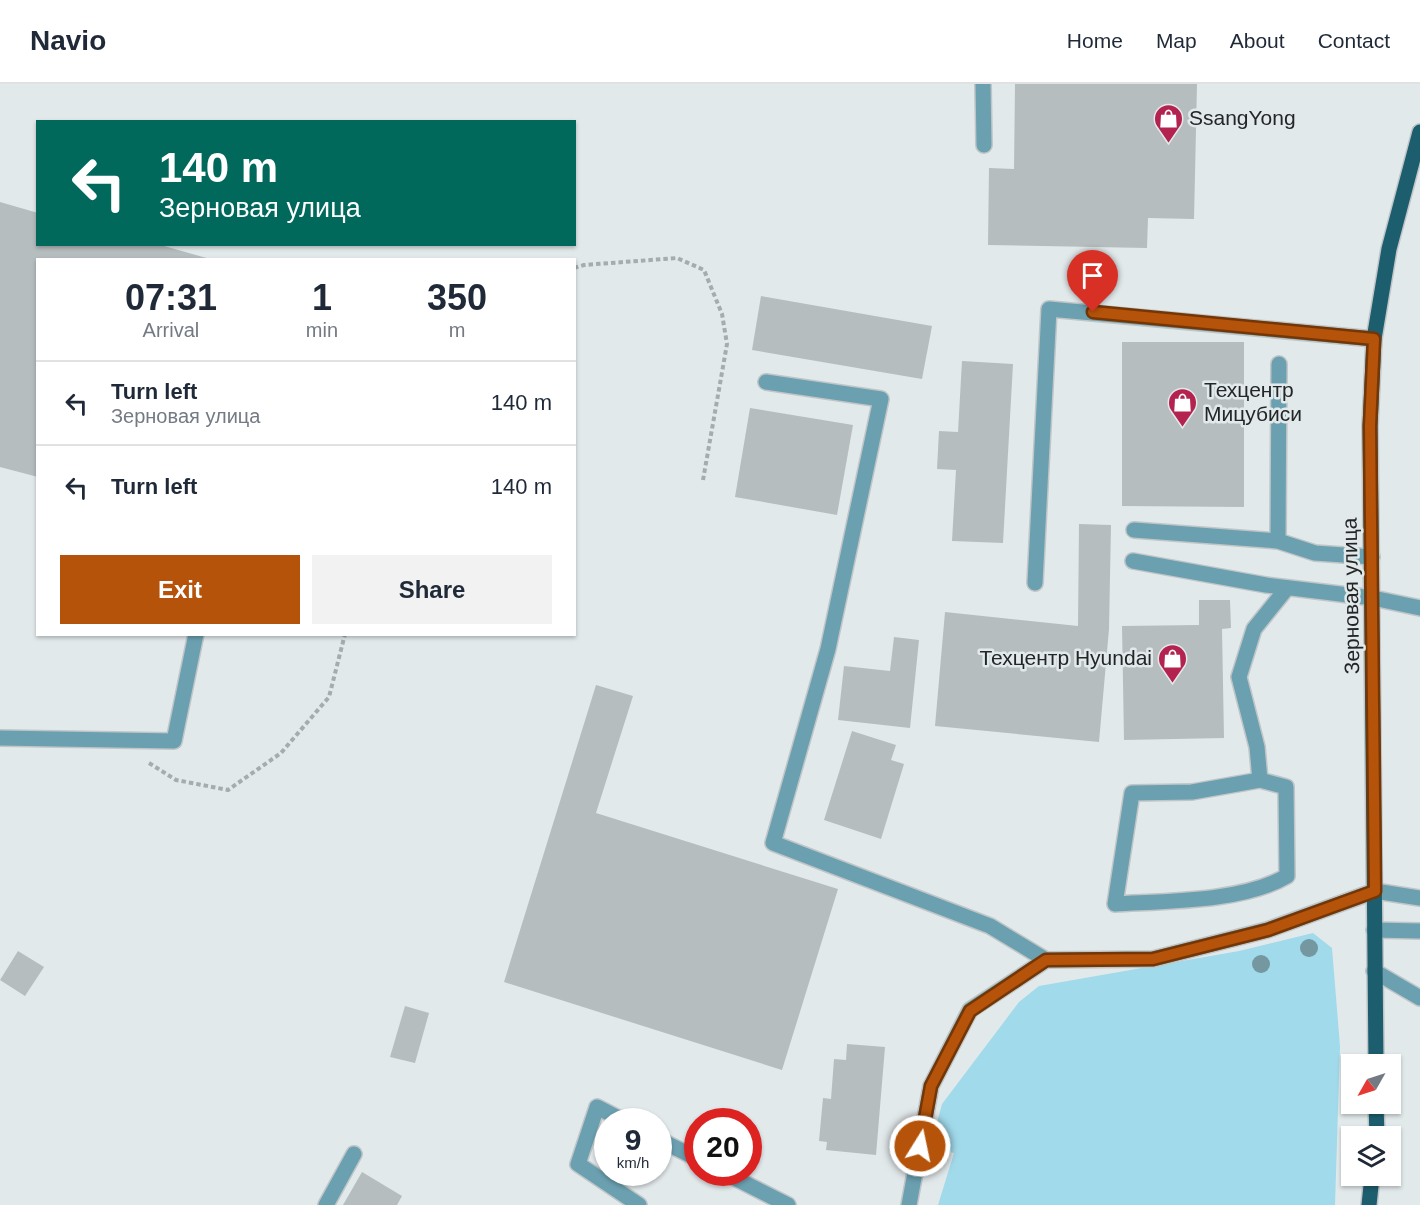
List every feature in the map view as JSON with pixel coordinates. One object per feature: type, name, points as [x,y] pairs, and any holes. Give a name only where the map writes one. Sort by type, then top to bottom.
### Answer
[{"type":"main road","name":"Зерновая улица","points":[[1376,1054],[1370,426],[1374,339],[1389,249],[1420,132]]},
{"type":"main road","points":[[1369,1205],[1371,1186]]},
{"type":"lane","points":[[984,84],[984,145]]},
{"type":"lane","points":[[1035,583],[1049,309],[1374,339]]},
{"type":"lane","points":[[1278,541],[1279,364]]},
{"type":"lane","points":[[766,382],[881,399],[828,650],[773,843],[990,926],[1046,960],[1153,959],[1268,930],[1375,891],[1420,898]]},
{"type":"lane","points":[[1134,530],[1278,541],[1315,553],[1372,557]]},
{"type":"lane","points":[[1133,561],[1287,588],[1373,598],[1420,608]]},
{"type":"lane","points":[[1260,780],[1257,747],[1239,677],[1254,629],[1287,588]]},
{"type":"lane","points":[[0,738],[174,741],[196,636]]},
{"type":"lane","points":[[1260,780],[1286,787],[1287,876],[1276,883],[1205,900],[1115,903],[1132,793],[1192,792],[1260,780]]},
{"type":"lane","points":[[1374,930],[1420,931]]},
{"type":"lane","points":[[909,1205],[931,1086],[970,1011],[1046,960]]},
{"type":"lane","points":[[1374,971],[1420,998]]},
{"type":"lane","points":[[594,1116],[578,1164],[594,1175]]},
{"type":"lane","points":[[326,1205],[354,1154]]},
{"type":"lane","points":[[611,1186],[639,1205]]},
{"type":"lane","points":[[751,1186],[788,1205]]},
{"type":"path","points":[[576,267],[677,258],[704,270],[722,314],[728,344],[703,480]]},
{"type":"path","points":[[113,740],[176,780],[228,790],[281,753],[329,697],[344,636]]},
{"type":"shaded area","points":[[1313,933],[1332,948],[1340,1046],[1335,1205],[938,1205],[954,1153],[930,1148],[942,1104],[1019,1002],[1039,986],[1239,951]]},
{"type":"building","points":[[1015,84],[1197,84],[1194,219],[1148,218],[1147,248],[988,245],[989,168],[1014,169]]},
{"type":"building","points":[[0,202],[36,212],[36,246],[164,246],[206,258],[36,258],[36,476],[0,467]]},
{"type":"building","points":[[761,296],[932,326],[922,379],[752,350]]},
{"type":"building","name":"Техцентр Мицубиси","points":[[1122,342],[1244,342],[1244,507],[1122,506]]},
{"type":"building","points":[[962,361],[1013,364],[1003,543],[952,541],[956,470],[937,469],[939,431],[958,432]]},
{"type":"building","points":[[750,408],[853,425],[837,515],[735,497]]},
{"type":"building","points":[[1079,524],[1111,525],[1109,629],[1099,742],[935,726],[945,612],[1078,626]]},
{"type":"building","name":"Техцентр Hyundai","points":[[1199,600],[1230,600],[1231,628],[1222,629],[1224,738],[1124,740],[1122,626],[1199,625]]},
{"type":"building","points":[[894,637],[919,640],[910,728],[838,720],[844,666],[890,671]]},
{"type":"building","points":[[596,685],[633,696],[596,813],[838,889],[782,1070],[504,982]]},
{"type":"building","points":[[852,731],[896,745],[891,760],[904,764],[881,839],[824,820]]},
{"type":"building","points":[[18,951],[44,967],[25,996],[0,980]]},
{"type":"building","points":[[405,1006],[429,1013],[415,1063],[390,1057]]},
{"type":"building","points":[[847,1044],[885,1047],[876,1155],[826,1150],[827,1142],[819,1141],[823,1098],[831,1099],[834,1059],[846,1060]]},
{"type":"building","points":[[362,1172],[402,1196],[397,1205],[343,1205]]},
{"type":"place","name":"SsangYong","points":[[1168,144]]},
{"type":"place","name":"Техцентр Мицубиси","points":[[1183,428]]},
{"type":"place","name":"Техцентр Hyundai","points":[[1173,684]]},
{"type":"route","points":[[920,1146],[931,1086],[970,1011],[1046,960],[1153,959],[1268,930],[1375,891],[1370,426],[1374,339],[1093,312]]}]
